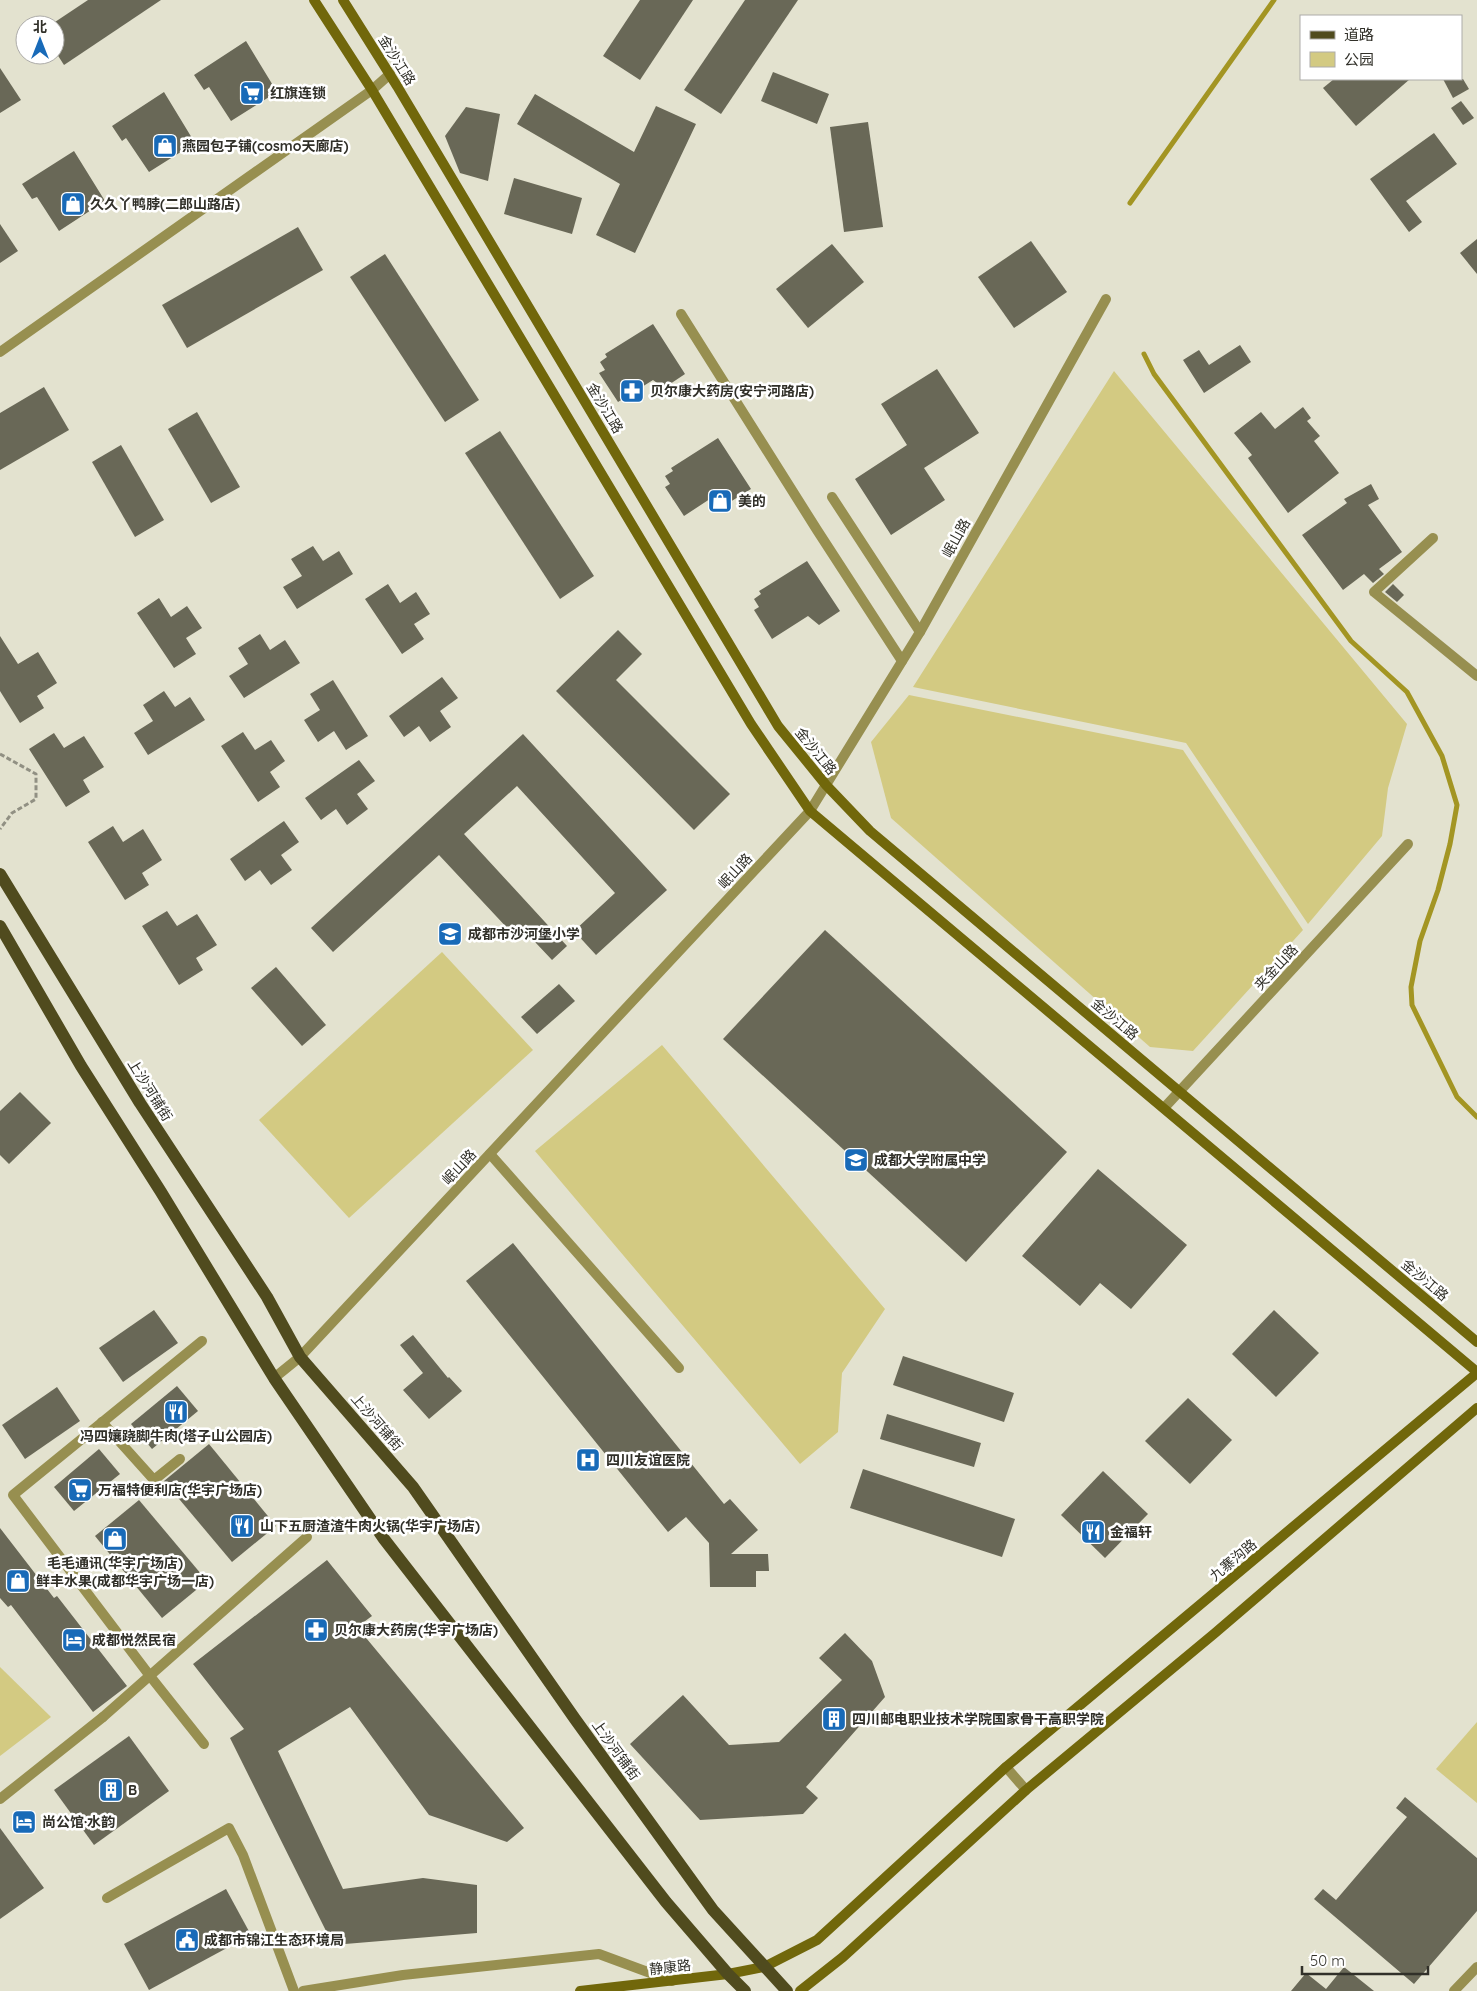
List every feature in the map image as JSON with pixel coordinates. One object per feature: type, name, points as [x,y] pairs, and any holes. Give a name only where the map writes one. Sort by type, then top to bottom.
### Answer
[{"type":"main road","name":"上沙河铺街","points":[[0,874],[140,1103],[266,1296],[300,1357],[414,1487],[575,1720],[707,1902],[787,1991]]},
{"type":"main road","points":[[0,926],[81,1066],[161,1192],[274,1378],[384,1539],[660,1894],[728,1974],[745,1991]]},
{"type":"street","points":[[314,0],[372,90],[751,724],[810,811],[1477,1373]]},
{"type":"street","name":"金沙江路","points":[[343,0],[390,74],[778,726],[826,785],[870,831],[1477,1342]]},
{"type":"street","points":[[0,352],[372,90],[390,74]]},
{"type":"street","name":"岷山路","points":[[274,1378],[300,1357],[810,811],[920,632],[1106,299]]},
{"type":"street","points":[[680,314],[902,660]]},
{"type":"street","points":[[832,497],[920,632]]},
{"type":"street","points":[[1433,538],[1374,592],[1477,676]]},
{"type":"street","name":"夹金山路","points":[[1164,1108],[1408,844]]},
{"type":"street","points":[[490,1154],[679,1368]]},
{"type":"street","points":[[202,1341],[13,1494],[150,1676],[204,1744]]},
{"type":"street","name":"九寨沟路","points":[[764,1967],[817,1940],[1006,1767],[1477,1373]]},
{"type":"street","points":[[800,1991],[843,1957],[1026,1790],[1215,1633],[1477,1408]]},
{"type":"street","points":[[102,1422],[154,1480],[180,1459]]},
{"type":"street","points":[[0,1799],[103,1717],[307,1538]]},
{"type":"street","points":[[1006,1767],[1026,1790]]},
{"type":"street","points":[[107,1898],[229,1828],[249,1872],[294,1991]]},
{"type":"street","points":[[303,1991],[403,1975],[599,1954],[672,1980]]},
{"type":"street","name":"静康路","points":[[580,1991],[728,1974],[764,1967]]},
{"type":"street","points":[[1454,1991],[1477,1967]]},
{"type":"path","points":[[0,754],[36,774],[36,799],[12,813],[0,829]]},
{"type":"green space","points":[[1114,371],[1407,724],[1388,788],[1382,836],[1308,924],[1186,743],[913,687]]},
{"type":"green space","points":[[909,695],[1183,750],[1303,930],[1193,1051],[1150,1047],[891,818],[871,742]]},
{"type":"green space","points":[[442,952],[533,1050],[349,1218],[259,1120]]},
{"type":"green space","points":[[662,1045],[885,1309],[842,1373],[838,1432],[800,1464],[535,1151]]},
{"type":"green space","points":[[0,1667],[51,1717],[0,1756]]},
{"type":"green space","points":[[1477,1722],[1477,1803],[1436,1769]]},
{"type":"building","points":[[88,0],[161,0],[65,64],[65,15]]},
{"type":"building","points":[[640,0],[693,0],[640,80],[603,56]]},
{"type":"building","points":[[745,0],[798,0],[721,114],[684,90]]},
{"type":"building","points":[[246,41],[277,92],[231,121],[209,87],[204,90],[194,75]]},
{"type":"building","points":[[0,68],[21,100],[0,113]]},
{"type":"building","points":[[773,72],[829,94],[817,124],[761,101]]},
{"type":"building","points":[[1463,79],[1469,89],[1453,98],[1444,80]]},
{"type":"building","points":[[1333,80],[1409,80],[1356,126],[1323,88]]},
{"type":"building","points":[[164,92],[195,143],[149,172],[126,138],[122,141],[112,126]]},
{"type":"building","points":[[535,94],[634,152],[656,106],[696,124],[635,253],[596,235],[620,184],[517,124]]},
{"type":"building","points":[[1461,101],[1474,118],[1463,125],[1451,108]]},
{"type":"building","points":[[466,107],[500,114],[488,181],[460,173],[445,136]]},
{"type":"building","points":[[868,122],[883,227],[844,232],[830,127]]},
{"type":"building","points":[[1434,133],[1457,164],[1406,201],[1422,222],[1409,232],[1370,179]]},
{"type":"building","points":[[74,151],[105,201],[59,231],[37,197],[32,199],[22,184]]},
{"type":"building","points":[[514,178],[582,198],[572,234],[504,214]]},
{"type":"building","points":[[0,224],[18,251],[0,263]]},
{"type":"building","points":[[298,227],[323,270],[187,348],[162,305]]},
{"type":"building","points":[[1477,239],[1477,274],[1460,253]]},
{"type":"building","points":[[1031,241],[1067,292],[1014,328],[978,277]]},
{"type":"building","points":[[832,244],[864,282],[808,328],[776,289]]},
{"type":"building","points":[[385,254],[479,400],[445,422],[350,277]]},
{"type":"building","points":[[653,324],[685,374],[664,388],[653,380],[618,402],[599,373],[605,370],[600,362],[607,357],[605,354]]},
{"type":"building","points":[[1240,345],[1251,362],[1204,393],[1183,360],[1199,350],[1209,365]]},
{"type":"building","points":[[937,369],[979,433],[924,468],[945,500],[891,535],[855,479],[907,445],[881,404]]},
{"type":"building","points":[[44,387],[69,430],[0,470],[0,413]]},
{"type":"building","points":[[1303,407],[1311,418],[1307,421],[1320,436],[1314,441],[1339,473],[1288,513],[1248,458],[1252,455],[1234,433],[1261,412],[1275,429]]},
{"type":"building","points":[[197,412],[240,487],[211,503],[168,429]]},
{"type":"building","points":[[500,431],[594,576],[560,599],[465,453]]},
{"type":"building","points":[[718,438],[751,489],[730,502],[719,493],[684,516],[665,487],[670,484],[665,476],[673,471],[671,468]]},
{"type":"building","points":[[121,445],[164,520],[135,537],[92,462]]},
{"type":"building","points":[[1371,484],[1379,499],[1368,505],[1402,552],[1379,569],[1384,574],[1373,583],[1364,574],[1343,590],[1302,535],[1347,503],[1344,499]]},
{"type":"building","points":[[313,546],[323,561],[339,551],[353,574],[297,609],[283,587],[302,576],[291,559]]},
{"type":"building","points":[[807,561],[840,611],[819,625],[808,616],[772,639],[754,610],[759,607],[754,599],[761,594],[759,591]]},
{"type":"building","points":[[388,584],[400,603],[416,592],[430,614],[414,624],[424,639],[402,654],[365,599]]},
{"type":"building","points":[[1393,584],[1404,595],[1397,602],[1385,592]]},
{"type":"building","points":[[159,598],[171,617],[187,606],[202,628],[186,638],[196,654],[174,668],[137,613]]},
{"type":"building","points":[[618,630],[642,654],[616,680],[730,794],[694,830],[556,691]]},
{"type":"building","points":[[260,634],[270,650],[285,640],[300,663],[244,698],[229,676],[248,664],[238,648]]},
{"type":"building","points":[[0,636],[18,664],[38,652],[57,683],[37,696],[44,708],[20,723],[0,691]]},
{"type":"building","points":[[442,677],[458,698],[440,711],[451,727],[430,742],[419,726],[404,737],[389,716]]},
{"type":"building","points":[[333,680],[368,736],[346,750],[334,731],[318,742],[304,720],[320,710],[310,694]]},
{"type":"building","points":[[164,691],[175,707],[190,697],[205,720],[148,755],[134,733],[153,721],[143,705]]},
{"type":"building","points":[[243,732],[255,750],[271,740],[285,761],[270,772],[280,787],[258,802],[221,746]]},
{"type":"building","points":[[54,733],[64,748],[84,736],[104,767],[83,780],[90,792],[66,807],[29,749]]},
{"type":"building","points":[[523,734],[667,890],[596,955],[574,931],[615,893],[517,786],[464,834],[567,946],[552,960],[519,925],[511,932],[439,855],[333,952],[311,928]]},
{"type":"building","points":[[359,760],[375,781],[357,794],[368,809],[347,825],[336,809],[321,820],[305,798]]},
{"type":"building","points":[[284,821],[299,842],[281,855],[292,870],[271,885],[260,870],[245,881],[230,859]]},
{"type":"building","points":[[113,826],[123,842],[143,829],[162,860],[142,873],[149,885],[125,900],[88,842]]},
{"type":"building","points":[[167,911],[177,926],[197,914],[217,945],[196,958],[203,970],[179,985],[142,926]]},
{"type":"building","points":[[825,930],[1067,1152],[966,1262],[723,1039]]},
{"type":"building","points":[[276,967],[326,1025],[302,1046],[251,988]]},
{"type":"building","points":[[559,984],[575,1001],[537,1034],[521,1017]]},
{"type":"building","points":[[20,1092],[51,1123],[9,1164],[0,1155],[0,1111]]},
{"type":"building","points":[[1098,1169],[1187,1245],[1131,1309],[1100,1283],[1080,1306],[1022,1256]]},
{"type":"building","points":[[513,1243],[724,1504],[730,1499],[758,1530],[731,1554],[768,1554],[769,1571],[756,1571],[756,1587],[710,1587],[709,1543],[686,1517],[668,1532],[466,1281]]},
{"type":"building","points":[[154,1310],[178,1343],[123,1382],[99,1348]]},
{"type":"building","points":[[1274,1310],[1319,1353],[1276,1397],[1232,1354]]},
{"type":"building","points":[[413,1335],[448,1378],[462,1391],[429,1419],[403,1390],[423,1373],[400,1345]]},
{"type":"building","points":[[903,1356],[1014,1393],[1004,1422],[893,1385]]},
{"type":"building","points":[[177,1386],[198,1411],[152,1449],[131,1424]]},
{"type":"building","points":[[57,1387],[80,1421],[25,1459],[2,1425]]},
{"type":"building","points":[[1188,1398],[1232,1440],[1190,1484],[1145,1441]]},
{"type":"building","points":[[887,1414],[981,1443],[974,1467],[880,1439]]},
{"type":"building","points":[[209,1444],[276,1526],[232,1562],[164,1481]]},
{"type":"building","points":[[99,1449],[120,1474],[74,1511],[54,1487]]},
{"type":"building","points":[[863,1469],[1015,1519],[1002,1557],[850,1508]]},
{"type":"building","points":[[1103,1471],[1148,1514],[1105,1558],[1061,1515]]},
{"type":"building","points":[[139,1500],[207,1581],[162,1618],[95,1536]]},
{"type":"building","points":[[0,1528],[54,1598],[57,1596],[127,1686],[93,1712],[11,1605],[8,1607],[0,1598]]},
{"type":"building","points":[[327,1560],[372,1616],[357,1627],[524,1828],[507,1842],[429,1815],[350,1707],[278,1751],[343,1889],[423,1878],[477,1885],[477,1933],[333,1945],[230,1738],[244,1729],[193,1664]]},
{"type":"building","name":"四川邮电职业技术学院国家骨干高职学院","points":[[845,1633],[872,1661],[885,1697],[806,1787],[818,1798],[803,1814],[700,1820],[630,1744],[683,1695],[729,1745],[779,1742],[842,1680],[819,1658]]},
{"type":"building","name":"B","points":[[129,1736],[169,1791],[94,1845],[54,1790]]},
{"type":"building","points":[[1405,1797],[1477,1858],[1477,1911],[1414,1984],[1314,1899],[1323,1889],[1336,1900],[1407,1817],[1396,1808]]},
{"type":"building","points":[[0,1828],[44,1888],[0,1919]]},
{"type":"building","name":"成都市锦江生态环境局","points":[[226,1889],[251,1935],[149,1990],[124,1944]]},
{"type":"building","points":[[1344,1967],[1374,1991],[1291,1991],[1306,1973],[1326,1989]]},
{"type":"waterway","points":[[1130,203],[1274,0]]},
{"type":"waterway","points":[[1144,354],[1154,374],[1351,641],[1407,692],[1442,756],[1457,805],[1450,844],[1438,890],[1420,941],[1411,987],[1412,1005],[1457,1097],[1477,1117]]},
{"type":"place","name":"红旗连锁","points":[[252,93]]},
{"type":"place","name":"燕园包子铺(cosmo天廊店)","points":[[165,146]]},
{"type":"place","name":"久久丫鸭脖(二郎山路店)","points":[[73,204]]},
{"type":"place","name":"贝尔康大药房(安宁河路店)","points":[[632,391]]},
{"type":"place","name":"美的","points":[[720,501]]},
{"type":"place","name":"成都市沙河堡小学","points":[[450,934]]},
{"type":"place","name":"成都大学附属中学","points":[[856,1160]]},
{"type":"place","name":"冯四孃跷脚牛肉(塔子山公园店)","points":[[176,1412]]},
{"type":"place","name":"四川友谊医院","points":[[588,1460]]},
{"type":"place","name":"万福特便利店(华宇广场店)","points":[[80,1490]]},
{"type":"place","name":"山下五厨渣渣牛肉火锅(华宇广场店)","points":[[242,1526]]},
{"type":"place","name":"金福轩","points":[[1093,1532]]},
{"type":"place","name":"毛毛通讯(华宇广场店)","points":[[115,1539]]},
{"type":"place","name":"鲜丰水果(成都华宇广场一店)","points":[[18,1581]]},
{"type":"place","name":"贝尔康大药房(华宇广场店)","points":[[316,1630]]},
{"type":"place","name":"成都悦然民宿","points":[[74,1640]]},
{"type":"place","name":"四川邮电职业技术学院国家骨干高职学院","points":[[834,1719]]},
{"type":"place","name":"B","points":[[111,1790]]},
{"type":"place","name":"尚公馆·水韵","points":[[24,1822]]},
{"type":"place","name":"成都市锦江生态环境局","points":[[187,1940]]}]
